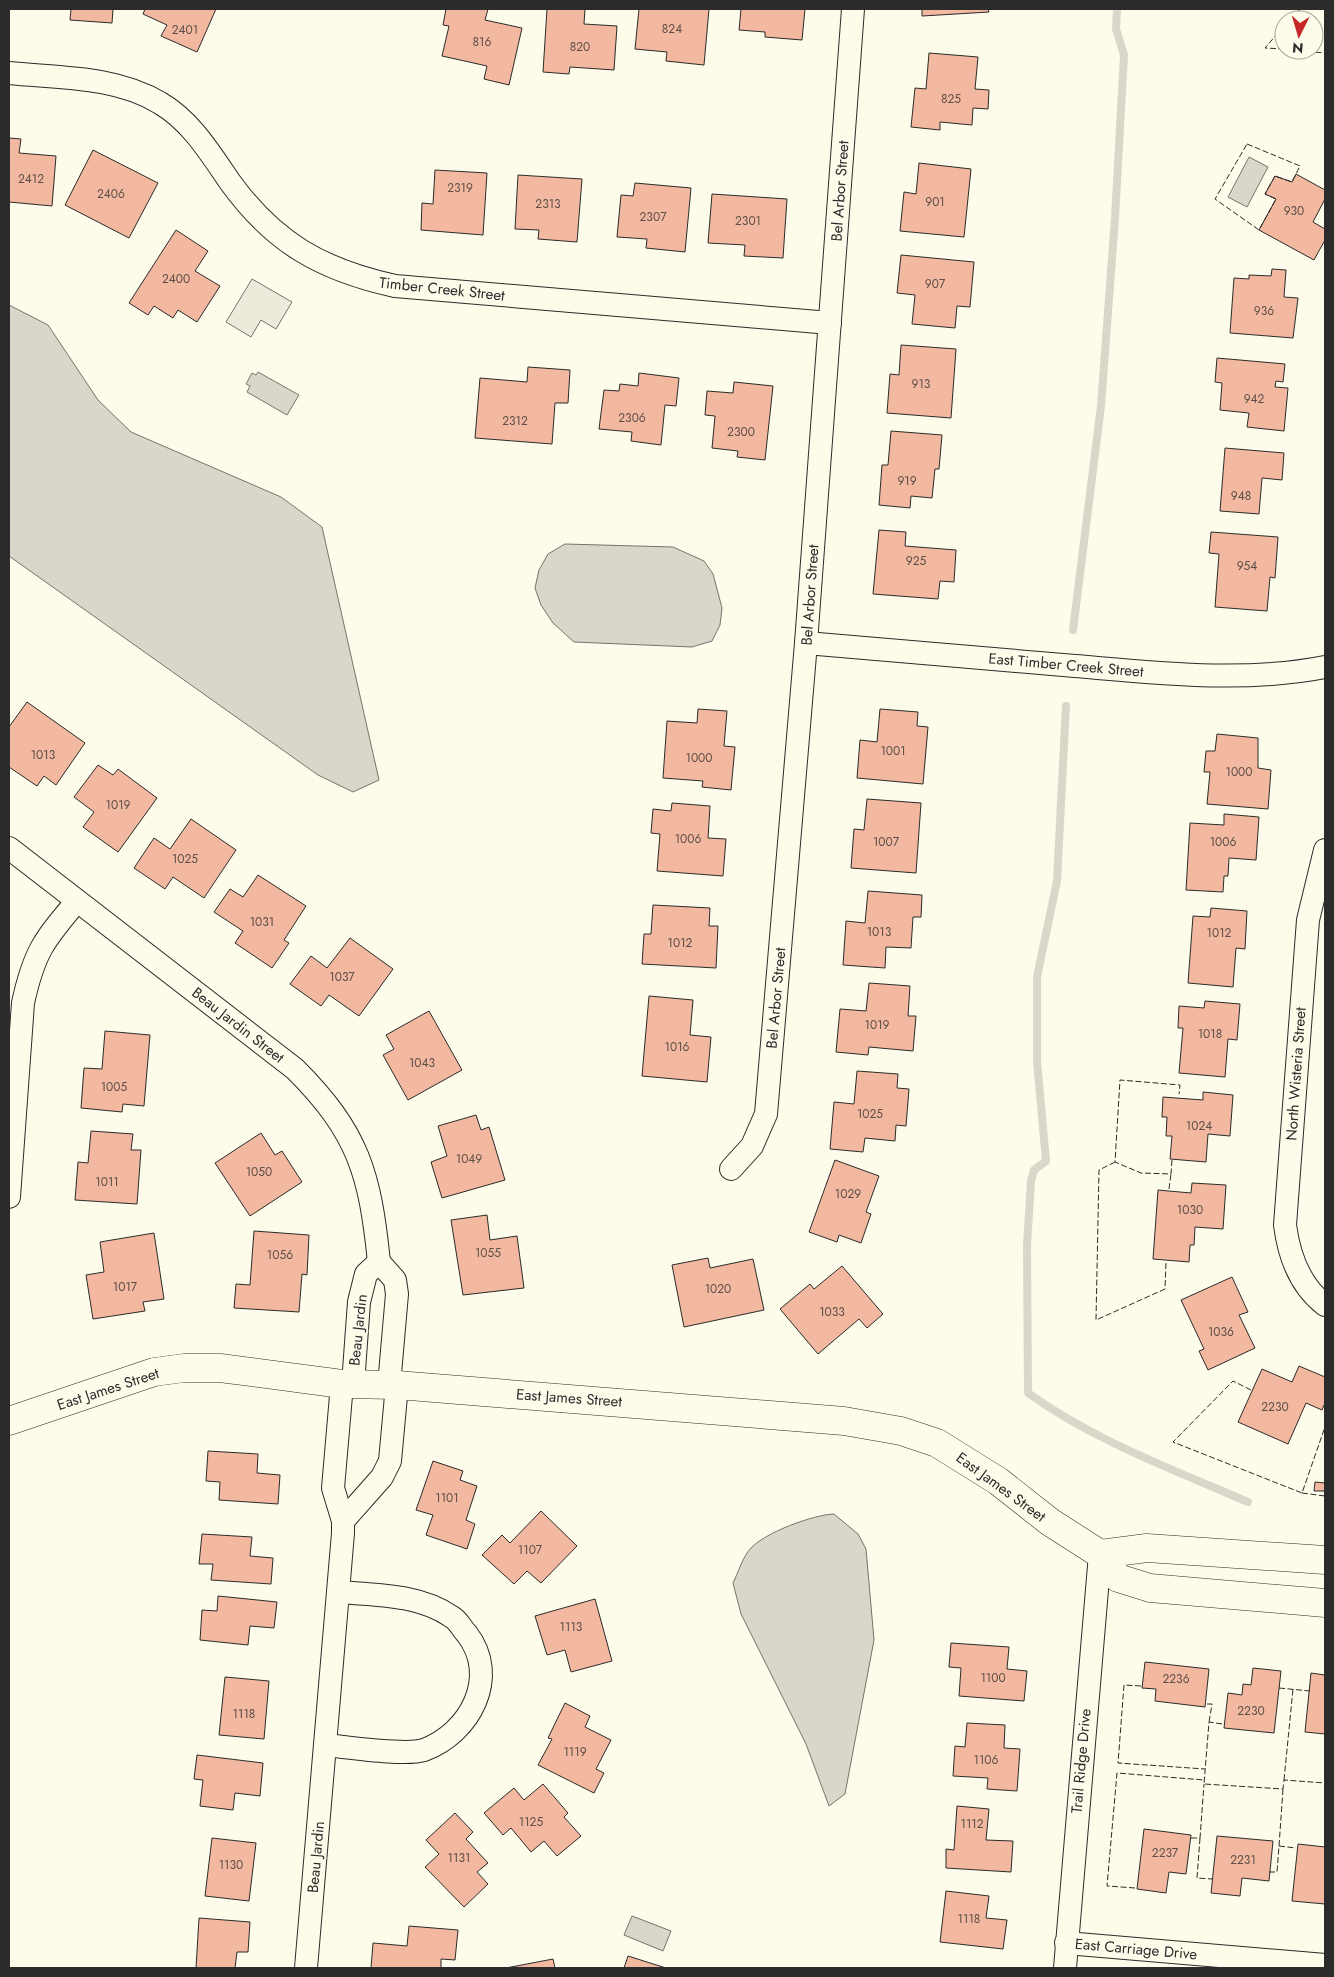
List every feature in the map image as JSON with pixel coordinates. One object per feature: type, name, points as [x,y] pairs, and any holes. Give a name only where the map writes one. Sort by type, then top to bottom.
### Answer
[{"type":"street","name":"Bel Arbor Street","points":[[731,1169],[752,1146],[766,1114],[806,643],[853,9]]},
{"type":"street","name":"Timber Creek Street","points":[[9,73],[91,81],[134,90],[161,103],[178,116],[196,135],[251,210],[276,234],[332,268],[364,279],[395,286],[830,323]]},
{"type":"street","name":"East Timber Creek Street","points":[[806,643],[1148,672],[1227,675],[1307,671],[1325,667]]},
{"type":"street","name":"Beau Jardin Street","points":[[9,848],[295,1069],[322,1096],[346,1129],[364,1169],[374,1212],[379,1262]]},
{"type":"street","name":"North Wisteria Street","points":[[1319,1299],[1299,1274],[1288,1250],[1285,1225],[1308,920],[1325,850]]},
{"type":"street","points":[[9,1197],[23,1003],[29,974],[43,942],[78,901]]},
{"type":"street","points":[[344,1521],[382,1477],[390,1461],[397,1294],[395,1280],[379,1262]]},
{"type":"street","name":"Beau Jardin","points":[[306,1968],[344,1521],[333,1488],[359,1302],[366,1274],[379,1262]]},
{"type":"street","name":"East James Street","points":[[9,1420],[154,1372],[184,1368],[220,1368],[348,1384],[393,1385],[835,1420],[901,1430],[937,1443],[998,1481],[1050,1522],[1100,1554],[1118,1578],[1150,1588],[1325,1603]]},
{"type":"street","points":[[1100,1554],[1146,1548],[1325,1560]]},
{"type":"street","name":"Trail Ridge Drive","points":[[1065,1968],[1100,1554]]},
{"type":"street","points":[[325,1745],[390,1751],[422,1751],[450,1737],[472,1711],[481,1688],[481,1665],[472,1642],[453,1617],[421,1602],[338,1592]]},
{"type":"street","name":"East Carriage Drive","points":[[1066,1943],[1325,1965]]},
{"type":"shaded area","points":[[1249,157],[1268,167],[1247,207],[1228,197]]},
{"type":"shaded area","points":[[252,279],[292,302],[276,329],[261,320],[251,337],[226,322]]},
{"type":"shaded area","points":[[9,305],[48,325],[98,400],[131,432],[281,497],[322,527],[379,780],[353,792],[318,775],[9,556]]},
{"type":"shaded area","points":[[258,372],[299,395],[287,415],[247,392],[250,386],[246,384],[252,373],[256,375]]},
{"type":"shaded area","points":[[565,544],[673,547],[704,561],[713,574],[722,608],[720,625],[712,641],[692,647],[574,642],[553,623],[541,605],[535,588],[539,570],[548,554]]},
{"type":"shaded area","points":[[834,1514],[858,1534],[866,1549],[874,1640],[845,1794],[829,1806],[806,1744],[741,1614],[733,1583],[746,1555],[758,1542],[790,1525],[814,1517]]},
{"type":"shaded area","points":[[632,1916],[671,1931],[663,1951],[624,1935]]},
{"type":"building","points":[[71,9],[113,9],[112,23],[70,20]]},
{"type":"building","points":[[145,9],[216,9],[197,52],[161,36],[167,25],[143,14]]},
{"type":"building","points":[[446,9],[488,9],[485,20],[522,28],[509,85],[484,79],[487,66],[442,56],[449,26],[443,25]]},
{"type":"building","points":[[547,9],[585,9],[584,24],[617,26],[614,70],[570,67],[569,74],[543,72]]},
{"type":"building","points":[[639,9],[709,9],[704,65],[666,61],[667,52],[635,49]]},
{"type":"building","points":[[741,9],[805,9],[802,40],[765,37],[765,32],[739,30]]},
{"type":"building","points":[[922,9],[988,9],[989,12],[922,16]]},
{"type":"building","points":[[929,53],[978,57],[975,89],[989,90],[988,109],[973,108],[972,125],[940,122],[940,130],[911,127],[915,88],[926,89]]},
{"type":"building","points":[[9,138],[21,139],[19,153],[56,156],[52,206],[9,202]]},
{"type":"building","points":[[93,150],[158,183],[129,238],[65,205]]},
{"type":"building","points":[[919,163],[971,169],[964,237],[900,231],[904,192],[916,194]]},
{"type":"building","points":[[435,170],[487,173],[483,235],[421,230],[422,203],[433,204]]},
{"type":"building","points":[[1296,174],[1325,190],[1325,199],[1313,222],[1325,229],[1325,240],[1314,260],[1259,230],[1276,199],[1265,194],[1275,176],[1292,182]]},
{"type":"building","points":[[518,175],[582,179],[577,242],[538,239],[539,230],[515,229]]},
{"type":"building","points":[[635,183],[691,188],[685,252],[646,248],[647,239],[617,237],[621,195],[633,196]]},
{"type":"building","points":[[712,194],[787,199],[783,258],[744,256],[745,245],[708,243]]},
{"type":"building","points":[[176,230],[208,251],[195,271],[220,286],[197,322],[178,310],[173,318],[154,306],[148,315],[129,303]]},
{"type":"building","points":[[901,255],[974,262],[970,307],[957,306],[955,328],[912,324],[915,295],[897,293]]},
{"type":"building","points":[[1272,269],[1286,270],[1284,297],[1298,298],[1293,338],[1230,333],[1234,278],[1249,279],[1249,275],[1271,276]]},
{"type":"building","points":[[901,345],[956,349],[951,418],[887,413],[890,374],[899,375]]},
{"type":"building","points":[[1217,358],[1285,364],[1283,382],[1276,381],[1275,387],[1288,388],[1284,431],[1247,427],[1249,413],[1220,410],[1222,383],[1215,382]]},
{"type":"building","points":[[528,367],[570,370],[568,403],[555,403],[552,444],[475,438],[480,378],[527,382]]},
{"type":"building","points":[[639,373],[679,378],[676,406],[665,405],[661,445],[631,441],[632,432],[599,429],[604,390],[619,391],[620,384],[638,386]]},
{"type":"building","points":[[734,382],[773,386],[765,460],[737,457],[738,451],[712,448],[715,416],[705,415],[707,391],[733,393]]},
{"type":"building","points":[[891,431],[942,435],[939,469],[935,469],[932,498],[911,496],[910,508],[879,505],[882,465],[888,465]]},
{"type":"building","points":[[1225,448],[1284,453],[1282,480],[1262,478],[1259,514],[1220,511]]},
{"type":"building","points":[[879,530],[906,532],[905,546],[956,550],[954,582],[940,581],[938,599],[873,594]]},
{"type":"building","points":[[1211,532],[1278,537],[1275,578],[1270,577],[1267,611],[1215,607],[1219,554],[1209,553]]},
{"type":"building","points":[[27,702],[85,743],[56,785],[44,776],[37,786],[9,767],[9,727]]},
{"type":"building","points":[[698,709],[727,711],[724,746],[735,747],[731,790],[702,787],[703,781],[663,778],[667,721],[697,723]]},
{"type":"building","points":[[880,709],[918,712],[917,726],[928,727],[923,784],[857,778],[860,740],[877,742]]},
{"type":"building","points":[[1217,734],[1258,738],[1258,768],[1271,770],[1268,809],[1207,804],[1210,772],[1204,772],[1206,751],[1215,751]]},
{"type":"building","points":[[98,765],[113,775],[118,769],[157,798],[118,852],[83,827],[94,812],[74,797]]},
{"type":"building","points":[[867,799],[921,803],[916,873],[851,868],[854,829],[864,830]]},
{"type":"building","points":[[672,803],[710,806],[708,838],[726,839],[723,876],[657,871],[660,834],[651,833],[653,809],[671,811]]},
{"type":"building","points":[[1224,814],[1259,817],[1256,860],[1229,858],[1228,876],[1224,876],[1223,892],[1186,890],[1190,823],[1224,825]]},
{"type":"building","points":[[191,819],[236,850],[204,898],[173,877],[165,889],[134,868],[154,838],[170,849]]},
{"type":"building","points":[[258,875],[306,906],[284,940],[289,943],[272,968],[235,943],[243,931],[214,912],[230,889],[243,897]]},
{"type":"building","points":[[868,891],[922,895],[921,917],[913,917],[911,948],[886,947],[885,968],[843,965],[846,921],[865,923]]},
{"type":"building","points":[[653,905],[710,908],[709,926],[718,926],[716,968],[642,964],[644,934],[651,934]]},
{"type":"building","points":[[1211,908],[1247,911],[1245,949],[1236,948],[1233,987],[1188,983],[1193,916],[1210,917]]},
{"type":"building","points":[[350,938],[393,969],[359,1016],[329,995],[321,1006],[290,984],[311,956],[327,968]]},
{"type":"building","points":[[869,983],[910,986],[908,1016],[916,1016],[913,1051],[869,1047],[868,1055],[836,1052],[840,1009],[866,1011]]},
{"type":"building","points":[[649,996],[693,1000],[690,1035],[711,1037],[707,1082],[642,1076]]},
{"type":"building","points":[[1205,1001],[1240,1004],[1237,1040],[1228,1039],[1225,1077],[1179,1073],[1183,1028],[1178,1028],[1179,1006],[1204,1008]]},
{"type":"building","points":[[429,1011],[462,1070],[408,1100],[383,1055],[394,1049],[386,1035]]},
{"type":"building","points":[[105,1031],[150,1035],[144,1106],[123,1104],[122,1112],[81,1108],[84,1068],[102,1069]]},
{"type":"building","points":[[857,1071],[898,1074],[897,1088],[909,1089],[906,1126],[896,1125],[895,1141],[865,1138],[863,1152],[830,1149],[834,1102],[854,1104]]},
{"type":"building","points":[[1203,1092],[1233,1095],[1230,1136],[1208,1134],[1206,1162],[1170,1159],[1172,1136],[1166,1136],[1167,1117],[1162,1117],[1163,1097],[1203,1100]]},
{"type":"building","points":[[476,1115],[481,1130],[489,1127],[505,1180],[442,1198],[431,1162],[447,1156],[438,1126]]},
{"type":"building","points":[[91,1131],[133,1134],[131,1150],[141,1150],[137,1204],[75,1200],[78,1162],[88,1163]]},
{"type":"building","points":[[261,1133],[275,1155],[282,1151],[302,1182],[250,1216],[215,1163]]},
{"type":"building","points":[[835,1160],[879,1176],[866,1212],[871,1214],[861,1243],[839,1235],[837,1242],[809,1232]]},
{"type":"building","points":[[1192,1183],[1226,1185],[1223,1229],[1195,1227],[1194,1245],[1190,1245],[1189,1262],[1153,1259],[1158,1190],[1191,1193]]},
{"type":"building","points":[[487,1215],[490,1240],[517,1236],[524,1288],[463,1295],[451,1220]]},
{"type":"building","points":[[254,1231],[309,1235],[307,1275],[302,1274],[299,1312],[234,1308],[236,1284],[250,1285]]},
{"type":"building","points":[[154,1233],[164,1299],[143,1302],[145,1311],[93,1319],[86,1275],[104,1272],[100,1242]]},
{"type":"building","points":[[708,1258],[710,1268],[753,1259],[764,1310],[684,1327],[672,1265]]},
{"type":"building","points":[[842,1266],[883,1314],[867,1328],[859,1319],[818,1354],[780,1309],[810,1284],[814,1289]]},
{"type":"building","points":[[1232,1277],[1248,1312],[1239,1315],[1255,1348],[1208,1370],[1199,1351],[1204,1349],[1181,1300]]},
{"type":"building","points":[[1299,1366],[1325,1377],[1325,1403],[1322,1410],[1306,1403],[1288,1444],[1238,1422],[1262,1369],[1292,1382]]},
{"type":"building","points":[[208,1451],[258,1454],[257,1473],[280,1475],[278,1504],[219,1500],[220,1482],[206,1481]]},
{"type":"building","points":[[433,1461],[463,1471],[460,1480],[477,1486],[466,1520],[475,1524],[467,1549],[426,1535],[433,1515],[416,1510]]},
{"type":"building","points":[[1315,1482],[1325,1483],[1325,1491],[1314,1491]]},
{"type":"building","points":[[541,1511],[577,1546],[541,1583],[527,1571],[514,1584],[482,1555],[502,1535],[510,1543]]},
{"type":"building","points":[[202,1534],[252,1537],[250,1556],[273,1558],[271,1584],[211,1580],[213,1564],[199,1564]]},
{"type":"building","points":[[218,1596],[277,1602],[274,1628],[250,1626],[248,1645],[200,1640],[202,1610],[217,1611]]},
{"type":"building","points":[[595,1599],[612,1661],[571,1672],[565,1650],[547,1655],[535,1616]]},
{"type":"building","points":[[951,1643],[1009,1647],[1007,1669],[1027,1671],[1024,1701],[959,1696],[961,1668],[949,1667]]},
{"type":"building","points":[[1145,1662],[1209,1669],[1205,1707],[1155,1701],[1156,1689],[1142,1688]]},
{"type":"building","points":[[1253,1668],[1281,1671],[1274,1733],[1224,1728],[1228,1693],[1242,1695],[1243,1684],[1251,1685]]},
{"type":"building","points":[[1311,1673],[1325,1675],[1325,1734],[1305,1732]]},
{"type":"building","points":[[225,1677],[269,1681],[264,1739],[219,1735]]},
{"type":"building","points":[[565,1703],[590,1716],[585,1727],[611,1740],[596,1769],[604,1773],[594,1793],[538,1765],[552,1739],[548,1738]]},
{"type":"building","points":[[967,1723],[1005,1725],[1004,1748],[1020,1749],[1017,1791],[987,1789],[988,1778],[953,1776],[955,1746],[965,1747]]},
{"type":"building","points":[[197,1755],[263,1763],[260,1796],[235,1793],[233,1810],[200,1806],[203,1780],[194,1779]]},
{"type":"building","points":[[543,1784],[568,1813],[564,1817],[581,1836],[557,1856],[544,1841],[531,1852],[511,1828],[503,1835],[484,1813],[514,1788],[524,1800]]},
{"type":"building","points":[[957,1806],[989,1809],[986,1840],[1013,1841],[1011,1872],[946,1868],[946,1849],[954,1850]]},
{"type":"building","points":[[455,1813],[473,1832],[466,1839],[488,1863],[477,1872],[488,1884],[464,1907],[425,1867],[439,1854],[426,1840]]},
{"type":"building","points":[[1144,1829],[1191,1835],[1186,1874],[1169,1872],[1166,1893],[1137,1889]]},
{"type":"building","points":[[1217,1836],[1273,1841],[1269,1881],[1242,1878],[1240,1896],[1211,1893]]},
{"type":"building","points":[[212,1838],[256,1843],[249,1901],[205,1896]]},
{"type":"building","points":[[1298,1844],[1325,1847],[1325,1904],[1292,1901]]},
{"type":"building","points":[[946,1891],[989,1896],[986,1918],[1007,1920],[1003,1949],[940,1942]]},
{"type":"building","points":[[199,1918],[250,1922],[248,1952],[237,1952],[235,1968],[196,1968]]},
{"type":"building","points":[[409,1926],[458,1930],[455,1960],[441,1959],[441,1968],[371,1968],[373,1943],[407,1946]]},
{"type":"building","points":[[628,1956],[666,1968],[624,1968]]},
{"type":"building","points":[[553,1959],[555,1968],[506,1968]]},
{"type":"waterway","points":[[1073,630],[1101,406],[1115,218],[1124,55],[1116,29],[1117,9]]},
{"type":"waterway","points":[[1066,706],[1057,881],[1037,977],[1037,1061],[1046,1161],[1034,1170],[1031,1181],[1027,1245],[1028,1393],[1080,1426],[1107,1440],[1248,1502]]},
{"type":"fence","points":[[1274,38],[1265,48],[1274,48]]},
{"type":"fence","points":[[1247,144],[1300,166],[1292,182],[1275,176],[1265,194],[1276,199],[1259,230],[1215,199],[1247,144]]},
{"type":"fence","points":[[1172,1160],[1171,1174],[1141,1173],[1115,1162],[1120,1080],[1180,1085],[1179,1094]]},
{"type":"fence","points":[[1115,1162],[1099,1170],[1096,1320],[1165,1289],[1166,1261]]},
{"type":"fence","points":[[1169,1189],[1171,1174]]},
{"type":"fence","points":[[1251,1390],[1233,1381],[1173,1442],[1302,1493],[1325,1427]]},
{"type":"fence","points":[[1302,1493],[1325,1496]]},
{"type":"fence","points":[[1141,1686],[1124,1685],[1118,1763],[1205,1769]]},
{"type":"fence","points":[[1279,1688],[1310,1691]]},
{"type":"fence","points":[[1284,1780],[1293,1689]]},
{"type":"fence","points":[[1207,1704],[1212,1704],[1209,1722]]},
{"type":"fence","points":[[1222,1724],[1209,1722],[1204,1784],[1283,1789],[1284,1780],[1325,1783]]},
{"type":"fence","points":[[1135,1888],[1107,1886],[1117,1773],[1204,1780]]},
{"type":"fence","points":[[1191,1838],[1200,1838],[1204,1784]]},
{"type":"fence","points":[[1279,1846],[1283,1789]]},
{"type":"fence","points":[[1200,1838],[1197,1878],[1212,1879]]},
{"type":"fence","points":[[1269,1872],[1277,1872],[1279,1846],[1296,1848]]}]
